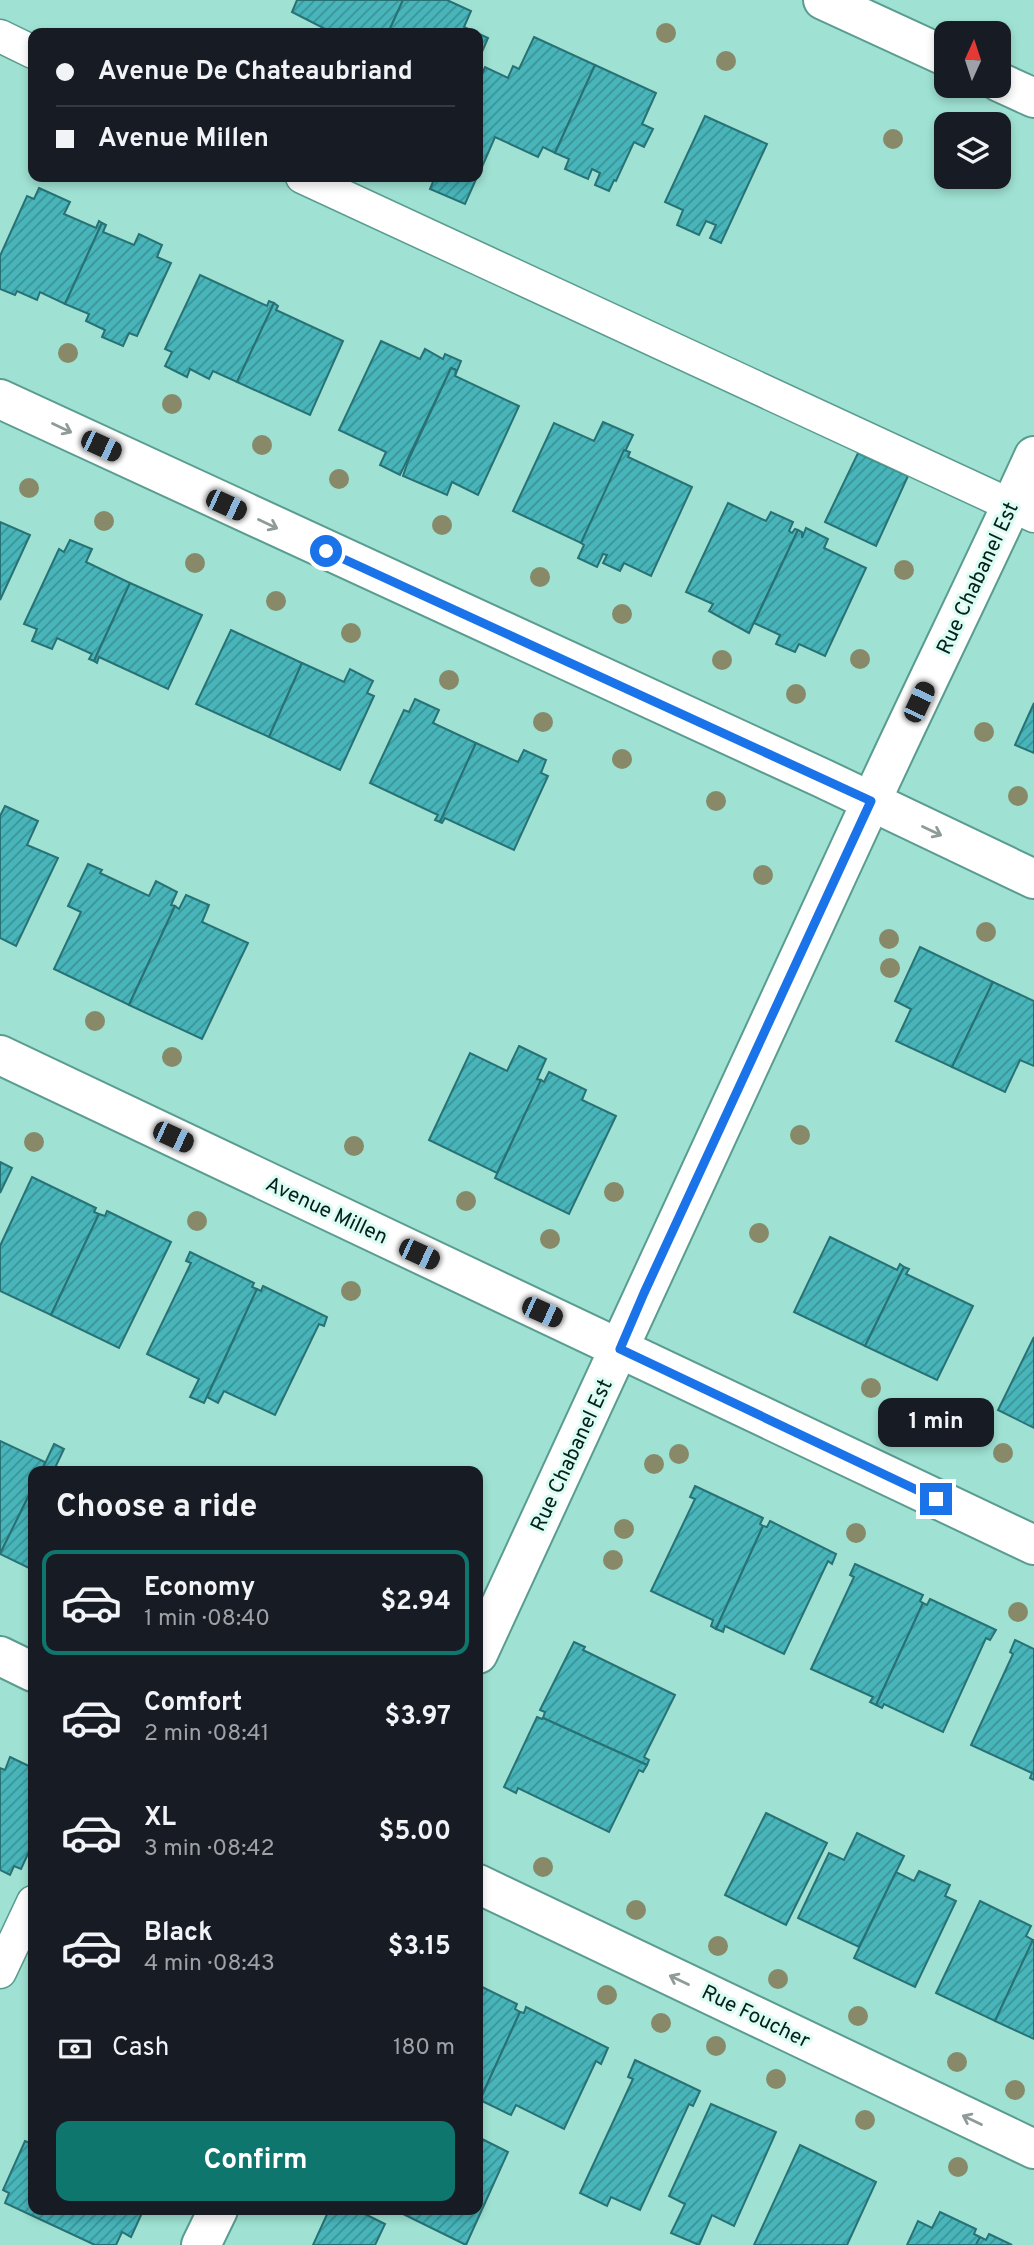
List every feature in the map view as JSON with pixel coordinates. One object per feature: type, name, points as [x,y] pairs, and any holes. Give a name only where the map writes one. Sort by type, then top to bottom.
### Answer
[{"type":"street","points":[[823,0],[934,51]]},
{"type":"street","points":[[1012,88],[1034,98]]},
{"type":"street","points":[[0,399],[871,801],[1034,879]]},
{"type":"street","name":"Rue Chabanel Est","points":[[483,1643],[871,801],[1023,511],[1034,456]]},
{"type":"street","name":"Avenue Millen","points":[[0,1055],[1034,1545]]},
{"type":"street","points":[[0,1657],[28,1670]]},
{"type":"street","name":"Rue Foucher","points":[[483,1886],[1034,2150]]},
{"type":"street","points":[[201,2245],[216,2215]]},
{"type":"lane","points":[[0,36],[28,50]]},
{"type":"lane","points":[[313,182],[1023,511]]},
{"type":"lane","points":[[0,1972],[28,1913]]},
{"type":"building","points":[[297,0],[403,0],[390,28],[323,28],[292,12]]},
{"type":"building","points":[[403,0],[447,0],[471,11],[464,27],[466,28],[390,28]]},
{"type":"building","points":[[483,36],[488,38],[483,50]]},
{"type":"building","points":[[534,37],[595,65],[555,153],[543,147],[538,157],[495,137],[483,165],[483,72],[485,67],[508,78],[513,66],[519,69]]},
{"type":"building","points":[[595,65],[656,93],[642,124],[653,129],[644,147],[634,142],[609,191],[595,185],[600,173],[592,169],[588,179],[565,169],[569,159],[555,153]]},
{"type":"building","points":[[705,116],[767,144],[721,243],[710,238],[716,225],[706,221],[699,235],[677,225],[683,210],[665,202]]},
{"type":"building","points":[[433,182],[475,182],[465,204],[430,189]]},
{"type":"building","points":[[39,188],[70,202],[64,214],[96,228],[99,221],[102,223],[65,304],[40,292],[37,300],[17,291],[15,295],[0,289],[0,256],[27,196],[34,199]]},
{"type":"building","points":[[102,223],[106,225],[103,232],[134,245],[139,234],[162,245],[157,257],[171,263],[137,336],[129,333],[123,346],[102,337],[105,330],[86,321],[89,314],[65,304]]},
{"type":"building","points":[[200,275],[267,306],[269,301],[274,303],[237,382],[213,371],[209,379],[190,369],[187,377],[165,366],[172,352],[165,349]]},
{"type":"building","points":[[274,303],[278,306],[276,310],[343,341],[310,415],[237,382]]},
{"type":"building","points":[[381,341],[420,359],[425,349],[443,359],[445,354],[461,361],[455,376],[456,370],[451,368],[400,475],[380,465],[386,452],[339,430]]},
{"type":"building","points":[[451,368],[456,370],[455,376],[519,406],[478,495],[452,482],[447,495],[403,476]]},
{"type":"building","points":[[603,422],[633,435],[581,543],[513,511],[554,423],[594,441]]},
{"type":"building","points":[[624,450],[630,452],[628,457],[692,487],[651,576],[624,563],[620,571],[603,563],[607,555],[603,554],[597,567],[578,558],[584,545],[581,543]]},
{"type":"building","points":[[858,453],[908,476],[876,546],[825,522]]},
{"type":"building","points":[[728,503],[766,521],[771,512],[793,522],[789,531],[792,533],[795,529],[798,530],[749,633],[709,611],[713,604],[686,592]]},
{"type":"building","points":[[0,522],[30,535],[0,600]]},
{"type":"building","points":[[806,528],[828,539],[824,548],[866,568],[825,656],[799,644],[795,652],[776,644],[780,635],[754,623],[798,530],[802,532],[802,538]]},
{"type":"building","points":[[70,540],[92,549],[86,562],[130,583],[94,661],[89,659],[92,654],[57,638],[52,649],[32,641],[37,629],[24,624],[59,549],[64,552]]},
{"type":"building","points":[[130,583],[202,615],[168,689],[99,657],[97,663],[94,661]]},
{"type":"building","points":[[231,630],[302,663],[269,737],[196,704]]},
{"type":"building","points":[[302,663],[344,682],[350,669],[373,681],[367,693],[374,696],[340,770],[269,737]]},
{"type":"building","points":[[415,699],[439,710],[433,723],[476,743],[440,822],[435,820],[438,815],[370,783],[404,710],[409,712]]},
{"type":"building","points":[[1034,703],[1034,753],[1015,745]]},
{"type":"building","points":[[476,743],[518,762],[524,750],[546,760],[541,773],[548,776],[514,850],[445,818],[440,822]]},
{"type":"building","points":[[5,806],[38,821],[27,845],[58,858],[16,946],[0,938],[0,816]]},
{"type":"building","points":[[88,864],[102,870],[100,873],[149,896],[156,881],[177,892],[171,905],[175,906],[129,1005],[54,969],[81,912],[68,906]]},
{"type":"building","points":[[186,895],[209,905],[202,922],[248,943],[202,1039],[129,1005],[175,906],[179,909]]},
{"type":"building","points":[[920,947],[993,982],[952,1067],[896,1041],[911,1009],[895,1001]]},
{"type":"building","points":[[993,982],[1034,1001],[1034,1066],[1020,1060],[1005,1092],[952,1067]]},
{"type":"building","points":[[519,1046],[546,1059],[537,1079],[541,1080],[539,1085],[497,1173],[429,1140],[470,1053],[507,1071]]},
{"type":"building","points":[[549,1072],[586,1090],[582,1100],[616,1116],[569,1214],[495,1178],[541,1080],[544,1082]]},
{"type":"building","points":[[0,1162],[12,1168],[0,1193]]},
{"type":"building","points":[[32,1177],[96,1208],[94,1212],[99,1214],[51,1315],[0,1291],[0,1246]]},
{"type":"building","points":[[107,1211],[171,1242],[119,1348],[51,1315],[99,1214],[105,1216]]},
{"type":"building","points":[[830,1237],[897,1270],[900,1264],[904,1267],[865,1346],[794,1312]]},
{"type":"building","points":[[190,1252],[254,1283],[252,1287],[257,1289],[204,1403],[190,1397],[199,1379],[147,1354],[191,1263],[186,1261]]},
{"type":"building","points":[[904,1267],[909,1269],[906,1274],[973,1306],[937,1380],[865,1346]]},
{"type":"building","points":[[263,1286],[327,1317],[324,1326],[319,1324],[275,1415],[224,1391],[218,1403],[207,1397],[257,1289],[261,1291]]},
{"type":"building","points":[[1034,1337],[1034,1428],[998,1410]]},
{"type":"building","points":[[0,1441],[45,1462],[43,1466],[28,1466],[28,1497],[0,1554]]},
{"type":"building","points":[[54,1444],[64,1449],[56,1466],[44,1466]]},
{"type":"building","points":[[695,1486],[763,1518],[760,1524],[763,1526],[716,1629],[711,1626],[713,1620],[651,1591],[695,1499],[690,1497]]},
{"type":"building","points":[[28,1497],[28,1568],[0,1554]]},
{"type":"building","points":[[770,1521],[836,1554],[832,1564],[828,1561],[784,1654],[725,1626],[723,1632],[716,1629],[763,1526],[767,1527]]},
{"type":"building","points":[[855,1564],[923,1595],[920,1601],[923,1603],[876,1705],[870,1702],[873,1697],[811,1669],[854,1577],[850,1575]]},
{"type":"building","points":[[930,1599],[996,1630],[990,1640],[986,1638],[943,1732],[884,1704],[882,1708],[876,1705],[923,1603],[927,1605]]},
{"type":"building","points":[[1015,1640],[1034,1649],[1034,1780],[1030,1778],[1032,1773],[971,1745],[1013,1654],[1010,1652]]},
{"type":"building","points":[[574,1642],[585,1647],[583,1650],[675,1695],[644,1757],[649,1760],[647,1765],[543,1718],[545,1712],[540,1710]]},
{"type":"building","points":[[537,1717],[647,1765],[643,1772],[639,1770],[609,1832],[518,1788],[516,1793],[504,1787]]},
{"type":"building","points":[[10,1757],[28,1766],[28,1854],[21,1869],[14,1866],[10,1875],[0,1870],[0,1768],[5,1770]]},
{"type":"building","points":[[766,1813],[827,1843],[786,1925],[725,1895]]},
{"type":"building","points":[[857,1833],[904,1856],[859,1947],[798,1918],[829,1853],[844,1860]]},
{"type":"building","points":[[919,1871],[950,1885],[945,1896],[956,1901],[915,1987],[854,1958],[896,1872],[914,1881]]},
{"type":"building","points":[[980,1901],[1031,1926],[1026,1936],[1033,1940],[995,2021],[936,1993]]},
{"type":"building","points":[[1034,1940],[1034,2039],[995,2021]]},
{"type":"building","points":[[483,1987],[517,2004],[515,2009],[520,2012],[483,2093]]},
{"type":"building","points":[[526,2007],[608,2048],[601,2064],[596,2061],[564,2129],[516,2105],[511,2115],[483,2101],[483,2093],[520,2012],[524,2013]]},
{"type":"building","points":[[635,2060],[700,2091],[693,2106],[689,2104],[640,2210],[611,2197],[607,2206],[580,2193],[633,2079],[628,2077]]},
{"type":"building","points":[[711,2104],[776,2132],[734,2226],[712,2215],[699,2245],[671,2233],[685,2204],[669,2196]]},
{"type":"building","points":[[483,2140],[508,2152],[483,2207]]},
{"type":"building","points":[[25,2141],[28,2142],[28,2214],[5,2203],[9,2193],[3,2190]]},
{"type":"building","points":[[800,2145],[876,2182],[847,2245],[754,2245]]},
{"type":"building","points":[[940,2212],[976,2229],[974,2234],[980,2237],[976,2245],[907,2245],[918,2221],[932,2228]]},
{"type":"building","points":[[31,2215],[141,2215],[131,2237],[122,2232],[116,2245],[95,2245]]},
{"type":"building","points":[[327,2215],[367,2215],[385,2224],[375,2245],[313,2245]]},
{"type":"building","points":[[405,2215],[480,2215],[466,2245]]},
{"type":"building","points":[[989,2234],[1012,2245],[976,2245],[980,2237],[986,2240]]},
{"type":"route","points":[[326,551],[871,801],[620,1349],[936,1499]]}]
